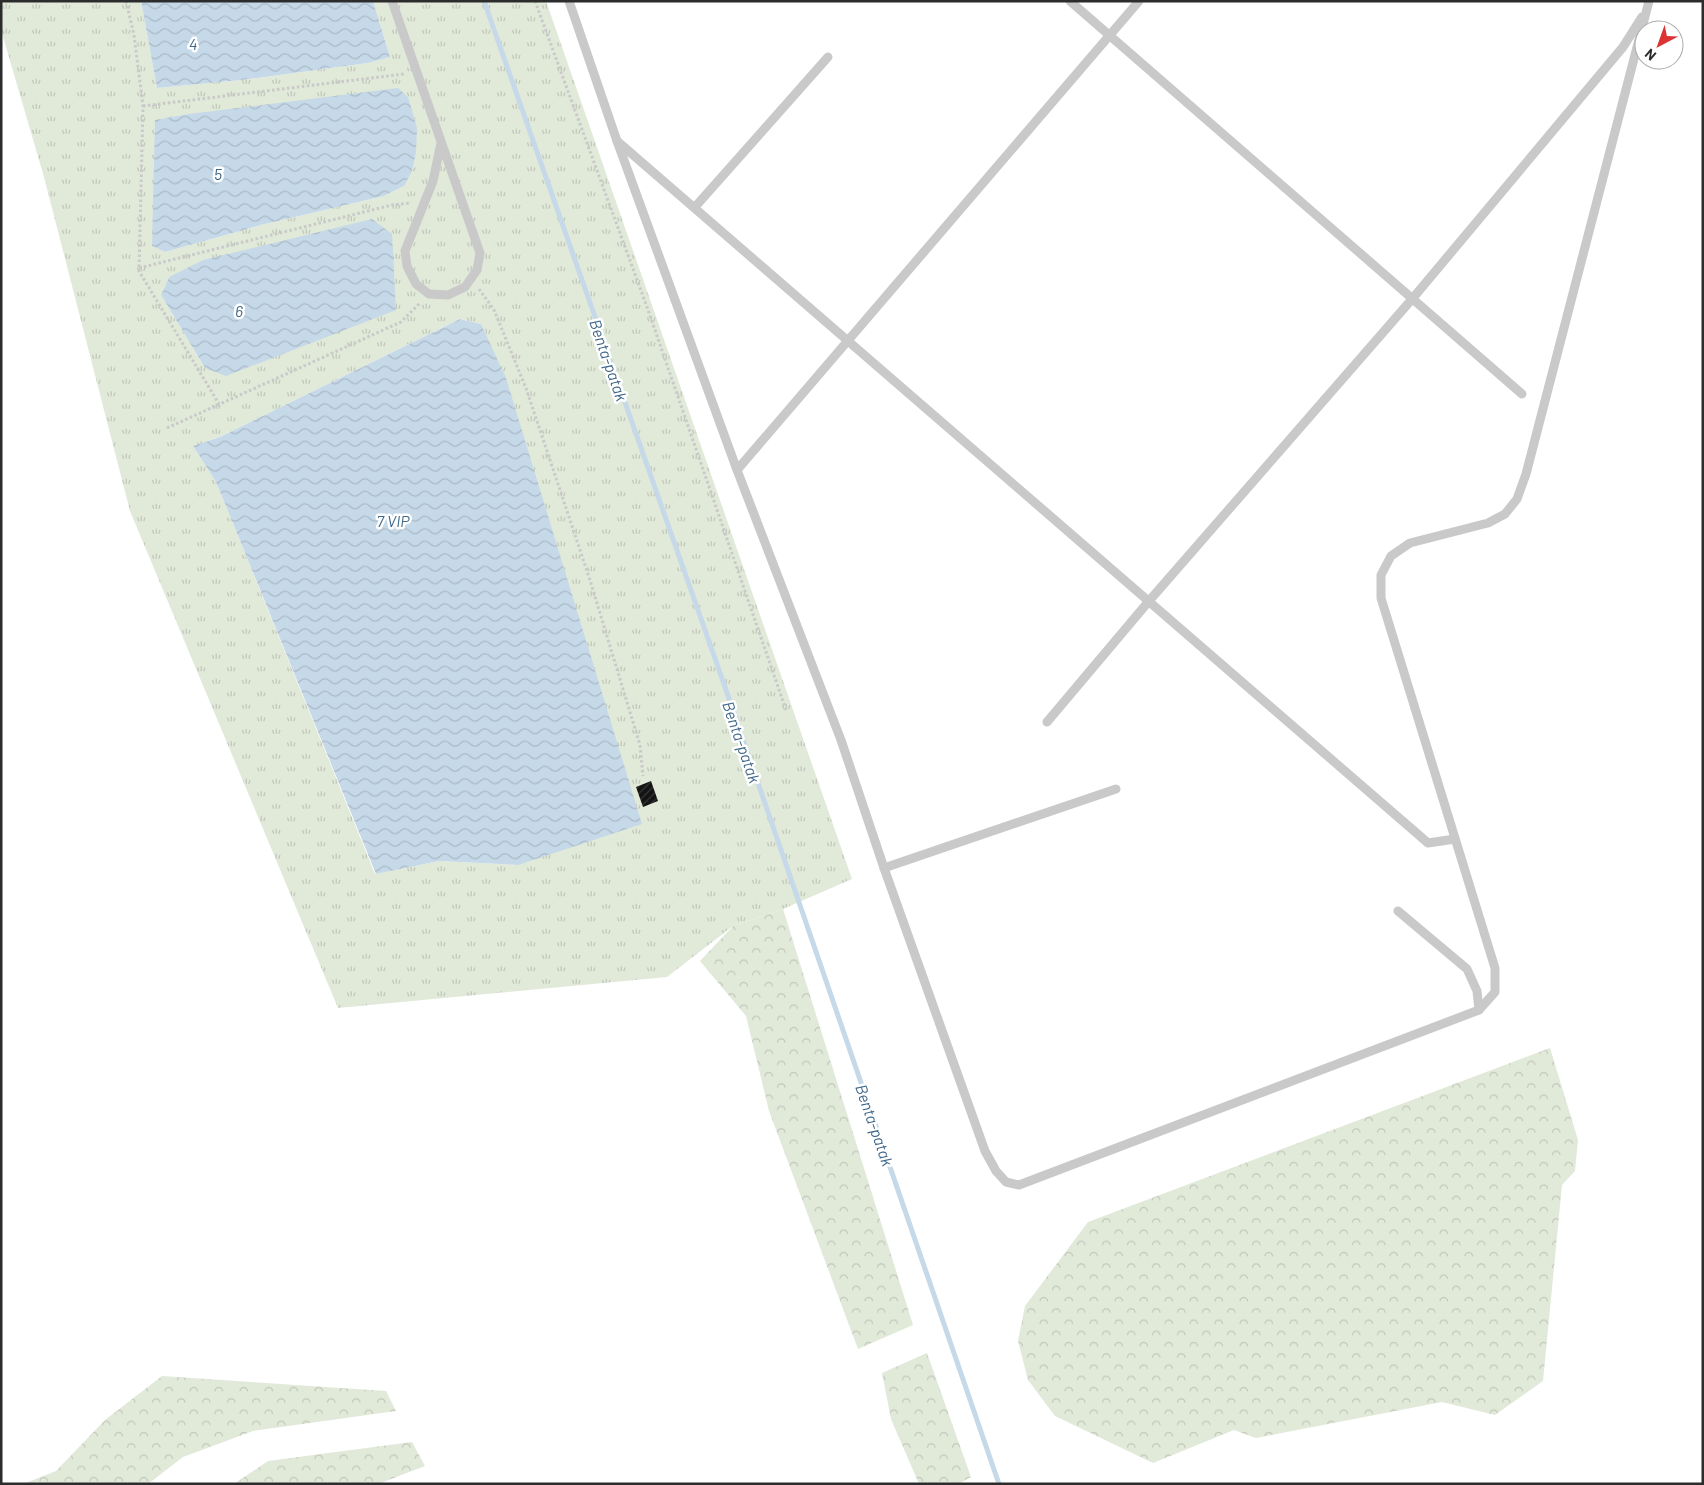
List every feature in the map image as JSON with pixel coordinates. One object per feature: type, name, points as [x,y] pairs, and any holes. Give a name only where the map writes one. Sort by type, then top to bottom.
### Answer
[{"type":"lane","points":[[392,1],[480,253],[477,270],[465,287],[448,295],[429,294],[416,284],[407,266],[405,251],[433,181],[441,143]]},
{"type":"lane","points":[[568,1],[737,470],[822,688],[985,1151],[996,1171],[1006,1182],[1018,1185],[1479,1010],[1495,992],[1495,968],[1381,598],[1380,575],[1391,556],[1410,543],[1488,523],[1504,514],[1517,499],[1526,474],[1648,5]]},
{"type":"lane","points":[[1070,1],[1522,394]]},
{"type":"lane","points":[[737,470],[1140,1]]},
{"type":"lane","points":[[1047,722],[1149,601],[1413,298],[1623,47],[1648,5]]},
{"type":"lane","points":[[695,207],[828,57]]},
{"type":"lane","points":[[617,141],[1428,843],[1455,838]]},
{"type":"lane","points":[[884,868],[1116,789]]},
{"type":"lane","points":[[1398,911],[1467,969],[1477,991],[1479,1010]]},
{"type":"path","points":[[126,1],[134,35],[144,106],[139,272],[219,404]]},
{"type":"path","points":[[535,1],[647,308],[786,710]]},
{"type":"path","points":[[144,106],[417,72]]},
{"type":"path","points":[[139,268],[392,205],[424,202]]},
{"type":"path","points":[[471,279],[494,310],[526,388],[588,577],[640,745],[643,776]]},
{"type":"path","points":[[167,428],[401,322],[429,294]]},
{"type":"green space","points":[[1,1],[141,1],[157,88],[242,80],[368,63],[390,57],[373,1],[546,1],[852,879],[783,909],[733,926],[667,977],[338,1008],[130,511],[44,177],[1,30]],"holes":[[[404,186],[384,196],[261,225],[165,252],[152,246]],[[169,277],[205,368],[161,295]],[[460,319],[481,324],[518,865],[439,861],[375,874],[216,482],[193,446],[220,437]]]},
{"type":"green space","points":[[783,909],[913,1325],[858,1349],[769,1111],[746,1016],[700,961],[733,926]]},
{"type":"green space","points":[[1550,1048],[1578,1140],[1575,1171],[1562,1185],[1543,1381],[1495,1415],[1442,1402],[1256,1438],[1234,1430],[1153,1463],[1055,1416],[1028,1380],[1018,1341],[1025,1306],[1088,1222]]},
{"type":"green space","points":[[927,1353],[971,1477],[958,1484],[919,1484],[891,1419],[882,1373]]},
{"type":"green space","points":[[162,1376],[386,1391],[396,1411],[253,1431],[183,1457],[148,1484],[23,1484],[56,1471],[105,1420]]},
{"type":"green space","points":[[412,1442],[425,1466],[378,1484],[234,1484],[268,1461]]},
{"type":"water","name":"4","points":[[141,1],[373,1],[390,57],[368,63],[242,80],[157,88]]},
{"type":"water","name":"5","points":[[398,88],[408,97],[417,128],[416,152],[412,171],[404,186],[384,196],[261,225],[165,252],[152,246],[155,120],[189,114]]},
{"type":"water","name":"6","points":[[372,219],[392,234],[396,310],[226,376],[205,368],[161,295],[169,277],[203,260]]},
{"type":"water","name":"7 VIP","points":[[460,319],[481,324],[506,378],[642,824],[518,865],[439,861],[376,874],[216,482],[193,446],[220,437]]},
{"type":"building","points":[[651,781],[658,801],[643,807],[636,787]]},
{"type":"waterway","name":"Benta-patak","points":[[484,1],[725,687],[999,1484]]}]
